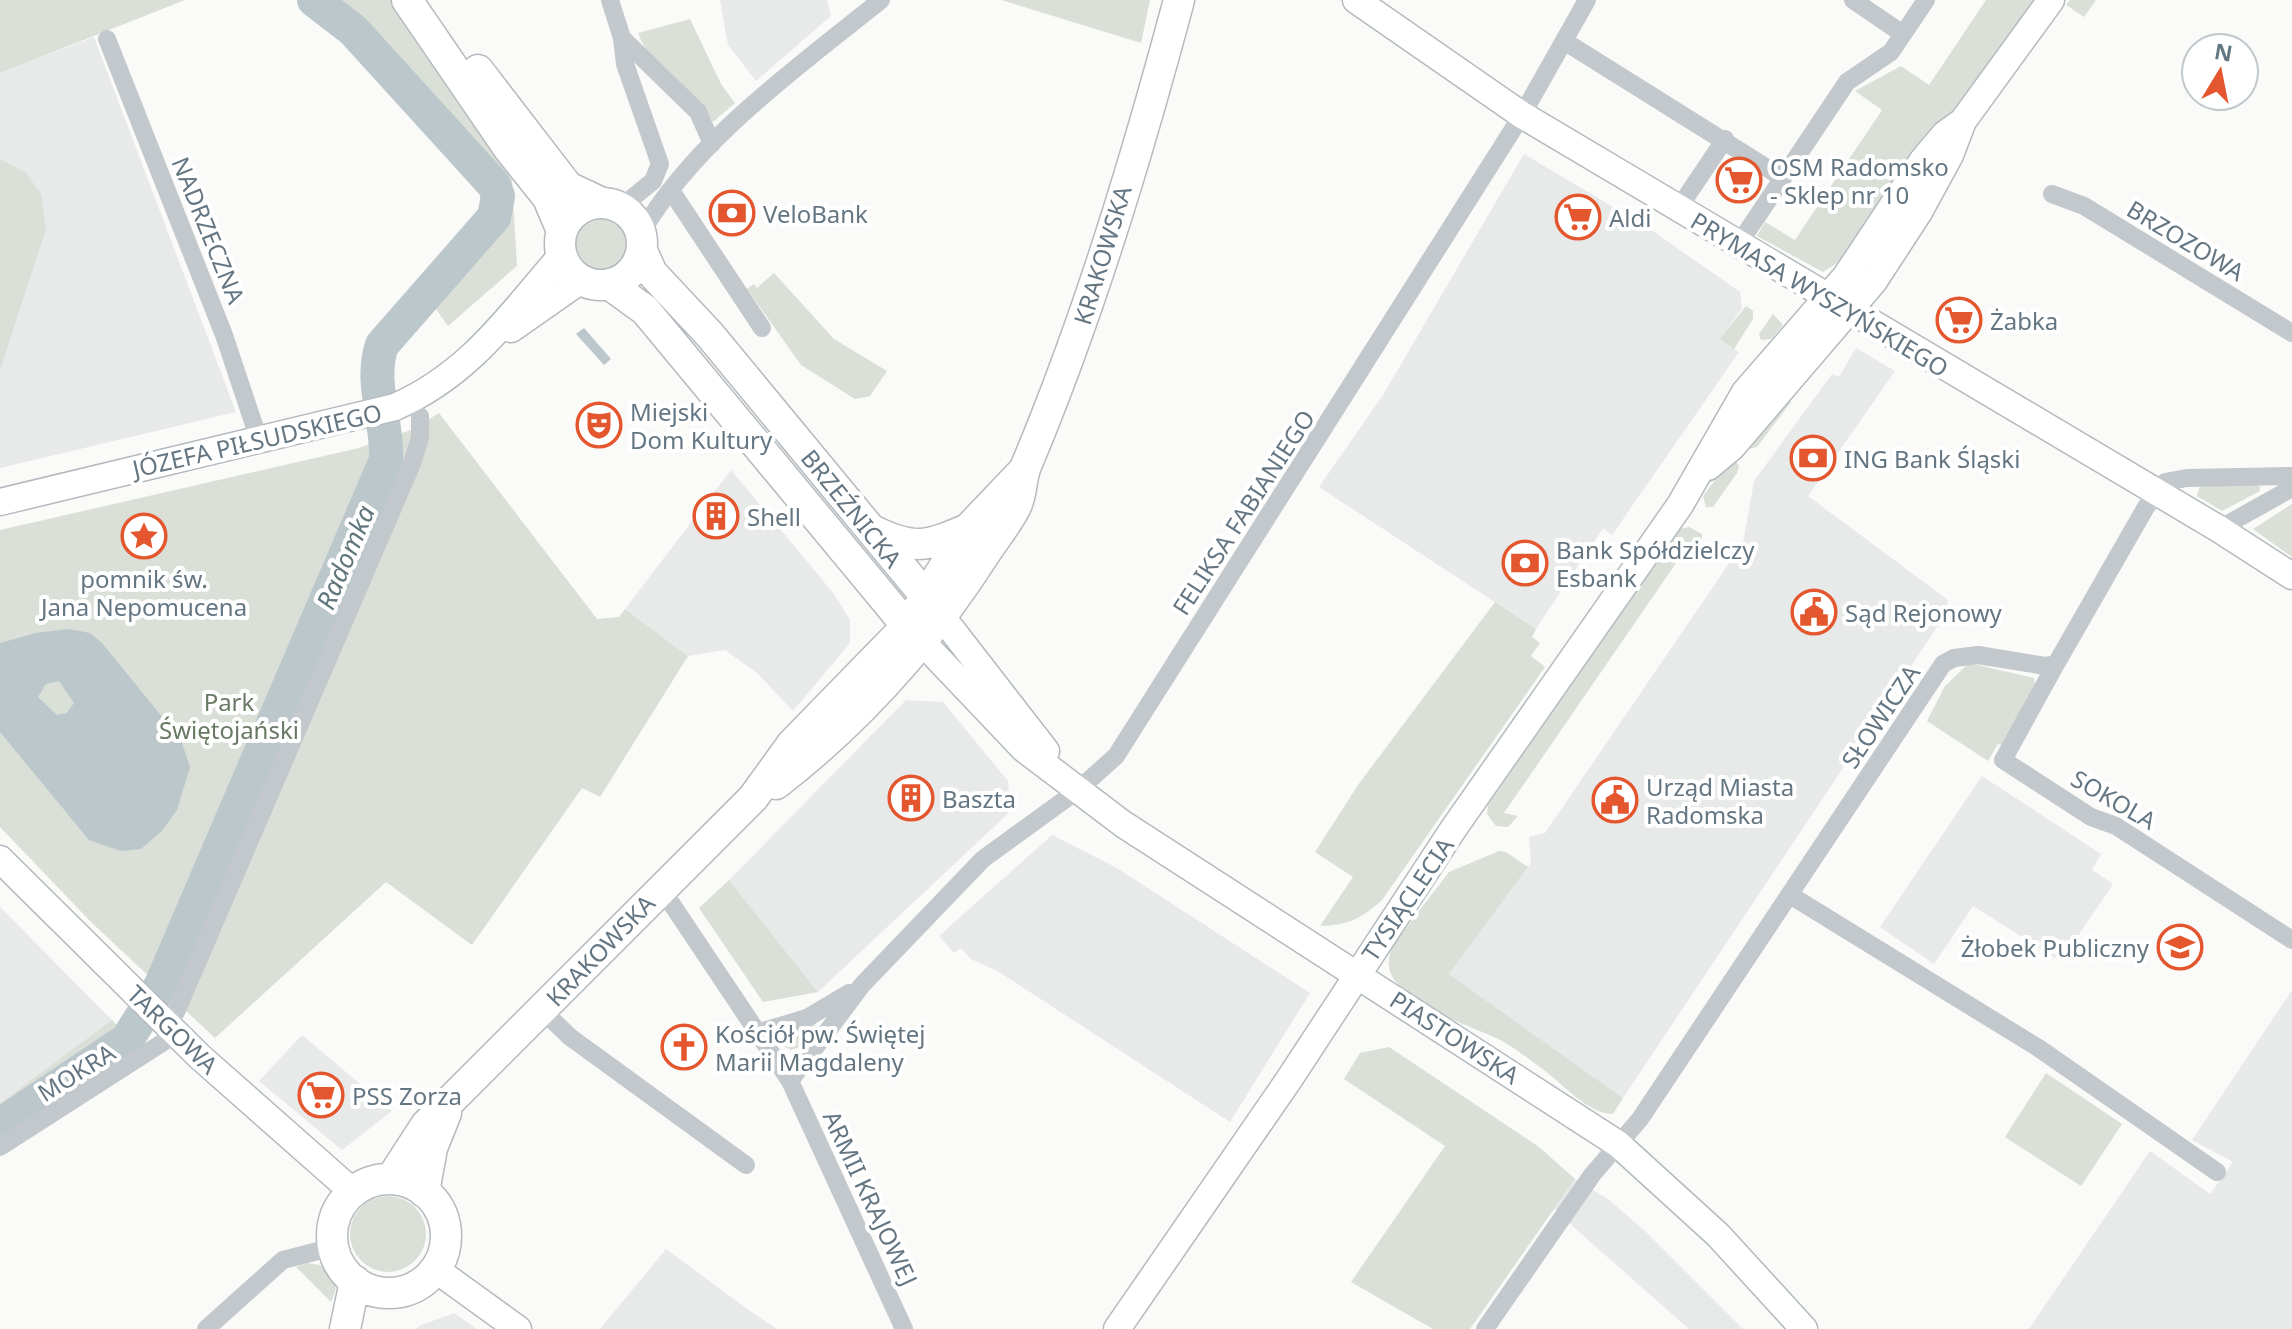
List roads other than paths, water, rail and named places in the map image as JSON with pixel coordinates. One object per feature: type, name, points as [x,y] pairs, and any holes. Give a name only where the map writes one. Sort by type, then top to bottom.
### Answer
[{"type":"main road","points":[[407,0],[509,149],[548,198],[562,244],[595,282],[631,273],[641,242],[636,223],[611,205],[568,187],[426,0]]},
{"type":"main road","name":"KRAKOWSKA","points":[[391,1179],[413,1142],[661,888],[753,798],[803,763],[891,678],[914,634],[1017,505],[1025,469],[1062,382],[1179,0]]},
{"type":"main road","points":[[562,244],[582,207],[611,205]]},
{"type":"main road","name":"BRZEŹNICKA","points":[[641,242],[652,273],[710,335],[934,607]]},
{"type":"main road","name":"BRZEŹNICKA","points":[[595,282],[645,310],[914,634]]},
{"type":"main road","name":"KRAKOWSKA","points":[[934,607],[968,529],[1025,469]]},
{"type":"main road","points":[[872,530],[916,546],[935,543],[968,529]]},
{"type":"main road","name":"KRAKOWSKA","points":[[424,1192],[432,1148],[450,1104]]},
{"type":"main road","points":[[391,1179],[424,1192],[435,1202],[445,1228],[446,1243],[435,1269],[410,1289],[367,1287],[344,1271],[333,1247],[336,1216],[353,1192],[365,1185],[391,1179]]},
{"type":"main road","points":[[345,1329],[367,1287]]},
{"type":"main road","points":[[358,1329],[367,1287]]},
{"type":"street","points":[[610,0],[622,38],[625,64],[660,164],[653,181],[611,205]]},
{"type":"street","points":[[641,242],[672,192],[712,144],[739,117],[881,0]]},
{"type":"street","name":"PRYMASA WYSZYŃSKIEGO","points":[[1356,0],[1522,115],[2219,529],[2292,576]]},
{"type":"street","name":"FELIKSA FABIANIEGO","points":[[790,1081],[862,985],[983,859],[1116,756],[1522,115],[1587,0]]},
{"type":"street","points":[[1853,0],[1903,34]]},
{"type":"street","points":[[1738,245],[1847,82],[1891,52],[1926,0]]},
{"type":"street","name":"TYSIĄCLECIA","points":[[1117,1329],[1288,1081],[1357,973],[1702,472],[1717,436],[1745,392],[1838,304],[1857,260],[1923,160],[1945,134],[1963,121],[2051,0]]},
{"type":"street","points":[[622,38],[698,112],[712,144]]},
{"type":"street","name":"NADRZECZNA","points":[[107,39],[224,335],[259,440]]},
{"type":"street","points":[[1564,41],[1783,178]]},
{"type":"street","points":[[1678,209],[1725,139]]},
{"type":"street","points":[[660,164],[688,172]]},
{"type":"street","points":[[672,192],[762,328]]},
{"type":"street","name":"BRZOZOWA","points":[[2052,194],[2084,206],[2292,333]]},
{"type":"street","name":"JÓZEFA PIŁSUDSKIEGO","points":[[0,502],[369,414],[407,412],[493,337],[562,244]]},
{"type":"street","name":"JÓZEFA PIŁSUDSKIEGO","points":[[493,337],[595,282]]},
{"type":"street","points":[[172,1022],[411,466],[420,438],[407,412]]},
{"type":"street","points":[[2056,664],[2155,493],[2165,482],[2187,478],[2292,476]]},
{"type":"street","points":[[2219,529],[2292,488]]},
{"type":"street","name":"PIASTOWSKA","points":[[934,607],[1075,788]]},
{"type":"street","name":"PIASTOWSKA","points":[[914,634],[1024,749],[1123,824],[1618,1144],[1718,1235],[1804,1329]]},
{"type":"street","name":"SŁOWICZA","points":[[1485,1329],[1618,1144],[1640,1119],[1943,664],[1965,655],[2045,666],[2056,664]]},
{"type":"street","name":"SOKOLA","points":[[2056,664],[2003,760],[2091,817],[2116,826],[2292,940]]},
{"type":"street","name":"TARGOWA","points":[[0,859],[131,990],[172,1022],[353,1192]]},
{"type":"street","name":"ARMII KRAJOWEJ","points":[[661,888],[790,1081],[904,1329]]},
{"type":"street","points":[[1790,895],[2040,1049],[2217,1172]]},
{"type":"street","name":"FELIKSA FABIANIEGO","points":[[760,1032],[817,1014],[862,985]]},
{"type":"street","points":[[542,1010],[570,1037],[746,1165]]},
{"type":"street","name":"MOKRA","points":[[0,1147],[172,1022]]},
{"type":"street","points":[[206,1329],[283,1260],[333,1247]]},
{"type":"street","points":[[435,1269],[518,1329]]},
{"type":"waterway","name":"Radomka","points":[[0,1125],[127,1040],[161,985],[386,460],[377,374],[382,345],[494,217],[498,196],[494,185],[353,30],[314,0]]},
{"type":"place","name":"OSM Radomsko - Sklep nr 10","points":[[1739,180]]},
{"type":"place","name":"VeloBank","points":[[732,213]]},
{"type":"place","name":"Aldi","points":[[1578,217]]},
{"type":"place","name":"Żabka","points":[[1959,320]]},
{"type":"place","name":"Miejski Dom Kultury","points":[[599,425]]},
{"type":"place","name":"ING Bank Śląski","points":[[1813,458]]},
{"type":"place","name":"Shell","points":[[716,516]]},
{"type":"place","name":"pomnik św. Jana Nepomucena","points":[[144,536]]},
{"type":"place","name":"Bank Spółdzielczy Esbank","points":[[1525,563]]},
{"type":"place","name":"Sąd Rejonowy","points":[[1814,612]]},
{"type":"place","name":"Baszta","points":[[911,798]]},
{"type":"place","name":"Urząd Miasta Radomska","points":[[1615,800]]},
{"type":"place","name":"Żłobek Publiczny","points":[[2180,947]]},
{"type":"place","name":"Kościół pw. Świętej Marii Magdaleny","points":[[684,1047]]},
{"type":"place","name":"PSS Zorza","points":[[321,1095]]},
{"type":"park label","name":"Park Świętojański","points":[[229,715]]}]
